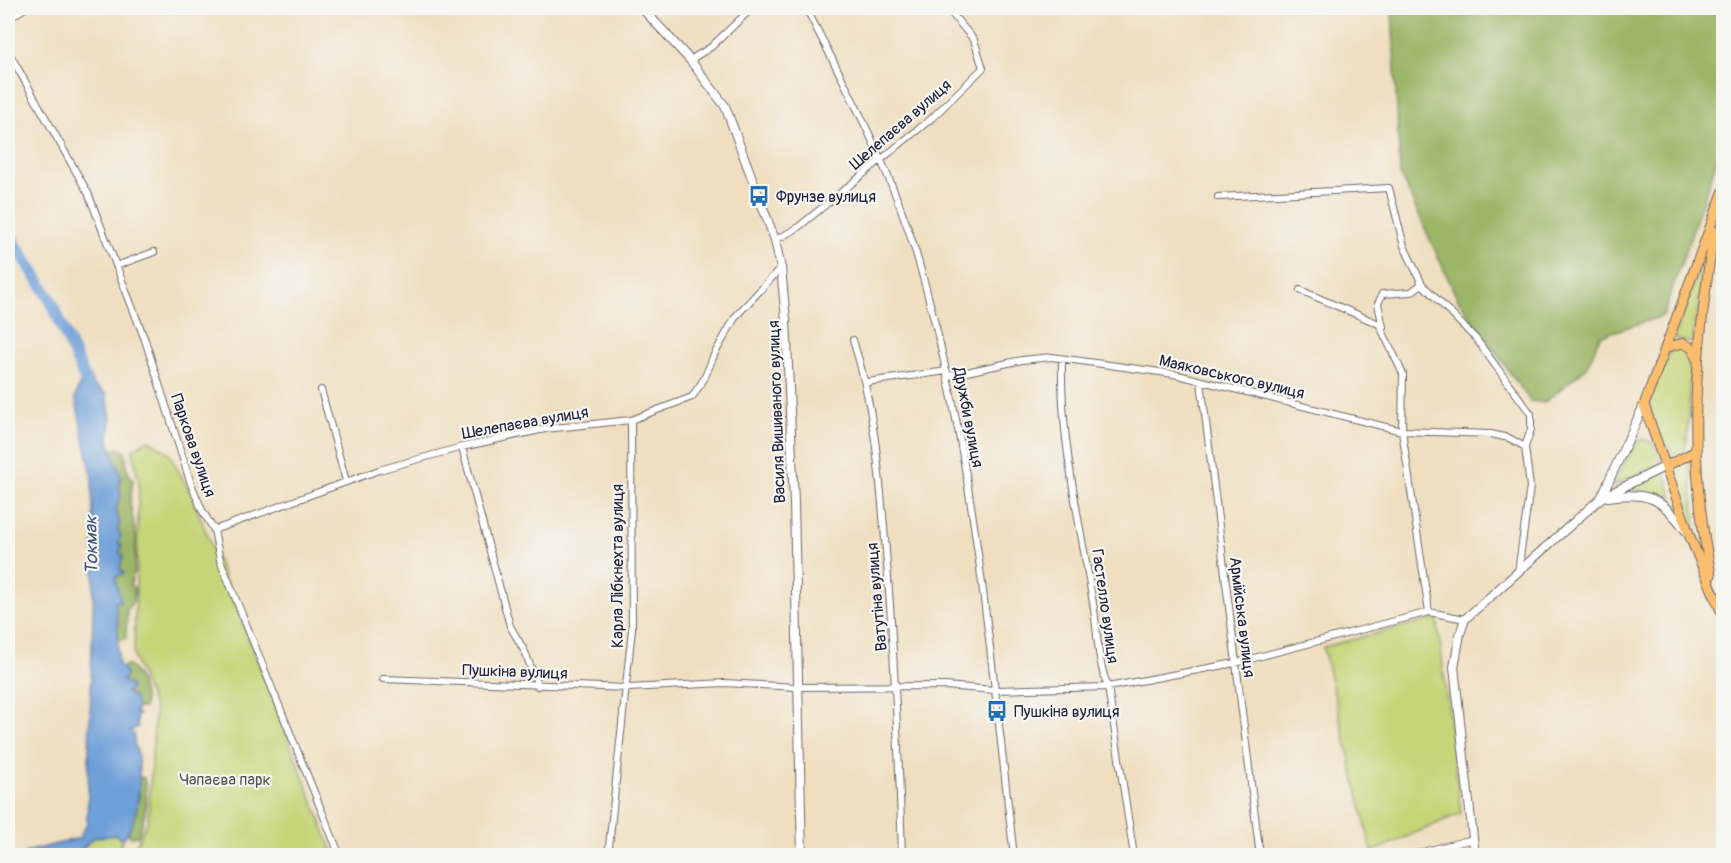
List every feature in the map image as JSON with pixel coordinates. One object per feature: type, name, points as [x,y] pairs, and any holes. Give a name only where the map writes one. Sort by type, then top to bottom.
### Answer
[{"type":"main road","points":[[1724,190],[1668,347],[1644,405],[1690,537],[1724,618]]},
{"type":"main road","points":[[1715,596],[1705,548],[1694,452],[1696,358],[1717,208]]},
{"type":"main road","points":[[1668,347],[1683,343],[1692,348],[1696,358]]},
{"type":"main road","points":[[1666,466],[1694,452]]},
{"type":"street","points":[[8,19],[26,8]]},
{"type":"street","name":"Василя Вишиваного вулиця","points":[[642,8],[690,60],[725,106],[775,240],[781,268],[786,320],[794,503],[802,855]]},
{"type":"street","points":[[690,60],[711,47],[752,8]]},
{"type":"street","name":"Дружби вулиця","points":[[806,8],[882,159],[918,259],[947,374],[967,478],[1014,855]]},
{"type":"street","name":"Шелепаєва вулиця","points":[[775,240],[796,229],[932,118],[983,68],[974,40],[947,8]]},
{"type":"street","name":"Паркова вулиця","points":[[8,51],[88,193],[145,340],[191,484],[214,530],[220,560],[340,855]]},
{"type":"street","points":[[1218,197],[1389,189],[1404,246],[1422,284],[1476,339],[1525,402],[1531,414],[1531,429],[1525,447],[1530,487],[1518,573]]},
{"type":"street","points":[[116,266],[154,252]]},
{"type":"street","name":"Шелепаєва вулиця","points":[[214,530],[346,481],[462,447],[545,429],[631,420],[692,397],[704,379],[714,355],[736,316],[781,268]]},
{"type":"street","points":[[1387,339],[1379,318],[1378,304],[1382,294],[1411,292],[1422,284]]},
{"type":"street","points":[[1299,290],[1379,324],[1404,374],[1402,431],[1429,612]]},
{"type":"street","name":"Ватутіна вулиця","points":[[853,340],[867,382],[880,489],[897,686],[902,855]]},
{"type":"street","name":"Маяковського вулиця","points":[[867,382],[947,374],[1022,360],[1052,357],[1174,374],[1402,431],[1491,434],[1509,438],[1525,447]]},
{"type":"street","name":"Гастелло вулиця","points":[[1062,359],[1065,438],[1096,617],[1099,665],[1108,687],[1134,855]]},
{"type":"street","name":"Армійська вулиця","points":[[1201,382],[1260,855]]},
{"type":"street","points":[[321,390],[346,481]]},
{"type":"street","points":[[1601,498],[1644,405]]},
{"type":"street","name":"Карла Лібкнехта вулиця","points":[[608,855],[621,726],[628,688],[633,579],[630,496],[631,420]]},
{"type":"street","points":[[462,447],[510,626],[525,652],[538,686]]},
{"type":"street","points":[[1475,855],[1454,667],[1465,619],[1601,498],[1666,466]]},
{"type":"street","points":[[1601,498],[1630,494],[1652,498],[1674,514],[1690,537]]},
{"type":"street","name":"Пушкіна вулиця","points":[[383,679],[628,688],[724,682],[797,687],[945,686],[994,690],[1108,687],[1235,663],[1429,612],[1465,619]]},
{"type":"street","points":[[1407,855],[1473,839]]},
{"type":"green space","points":[[1392,8],[1723,8],[1723,142],[1663,316],[1600,336],[1587,367],[1544,403],[1530,401],[1457,298],[1400,174]]},
{"type":"green space","points":[[1708,245],[1692,343],[1674,339]]},
{"type":"green space","points":[[1682,347],[1691,356],[1687,440],[1685,450],[1674,455],[1659,432],[1650,405],[1655,386],[1671,351]]},
{"type":"green space","points":[[1642,439],[1653,443],[1662,463],[1611,487],[1632,448]]},
{"type":"green space","name":"Чапаєва парк","points":[[148,440],[168,452],[191,494],[334,855],[131,856],[148,820],[155,711],[134,657],[139,483],[133,450]]},
{"type":"green space","points":[[118,448],[125,451],[128,473],[133,479],[130,502],[136,538],[134,573],[130,585],[134,588],[134,597],[127,608],[126,638],[118,641],[115,601],[121,602],[114,583],[120,569],[116,511],[121,477],[113,461],[113,450]]},
{"type":"green space","points":[[1689,460],[1698,547],[1671,469]]},
{"type":"green space","points":[[1665,472],[1676,510],[1664,499],[1652,493],[1638,490],[1623,491]]},
{"type":"green space","points":[[1437,618],[1461,813],[1372,852],[1323,647]]},
{"type":"green space","points":[[126,665],[131,667],[141,683],[144,708],[138,708],[122,681],[126,672],[122,669]]},
{"type":"green space","points":[[139,777],[144,778],[146,807],[138,836],[131,837],[128,834],[139,797]]},
{"type":"green space","points":[[116,835],[122,840],[117,855],[76,856],[93,838]]},
{"type":"water","points":[[84,372],[89,382],[106,394],[111,418],[109,440],[121,477],[119,487],[121,493],[116,511],[121,537],[118,543],[122,545],[120,553],[123,555],[120,569],[124,573],[115,578],[121,602],[115,602],[118,623],[118,662],[127,675],[122,681],[130,685],[131,689],[126,692],[133,696],[138,708],[134,711],[139,714],[136,718],[138,727],[130,731],[134,734],[138,757],[138,801],[133,823],[122,840],[116,835],[93,838],[76,855],[25,855],[26,852],[79,838],[87,823],[94,575],[92,476],[75,397]]},
{"type":"waterway","name":"Токмак","points":[[8,232],[50,299],[89,388]]},
{"type":"place","name":"Фрунзе вулиця","points":[[759,196]]},
{"type":"place","name":"Пушкіна вулиця","points":[[997,711]]}]
